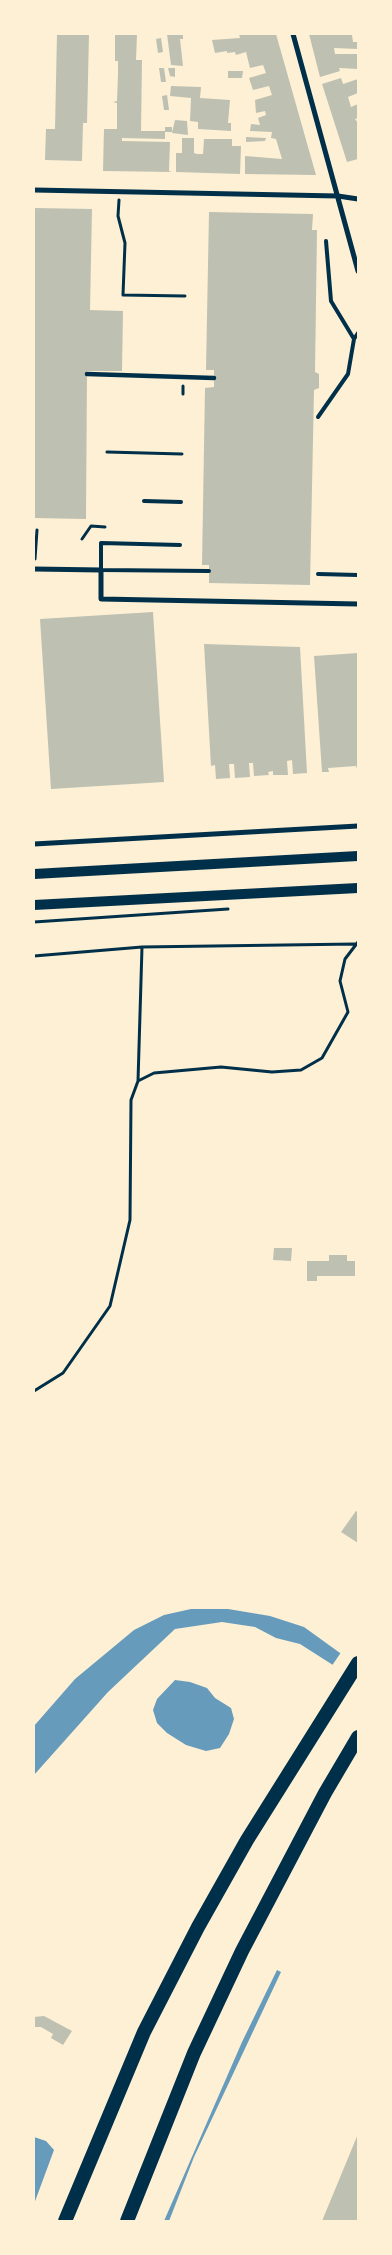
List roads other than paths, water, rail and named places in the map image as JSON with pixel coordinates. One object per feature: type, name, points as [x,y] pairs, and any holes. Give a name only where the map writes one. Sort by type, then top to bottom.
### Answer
[{"type":"highway","points":[[65,2221],[144,2032],[198,1927],[246,1840],[358,1663]]},
{"type":"highway","points":[[127,2221],[194,2053],[242,1951],[325,1793],[358,1737]]},
{"type":"main road","points":[[34,874],[358,856]]},
{"type":"main road","points":[[34,905],[358,888]]},
{"type":"street","points":[[293,34],[358,271]]},
{"type":"street","points":[[34,190],[338,196],[358,199]]},
{"type":"street","points":[[87,374],[214,378]]},
{"type":"street","points":[[34,569],[101,570],[100,599],[358,604]]},
{"type":"street","points":[[34,844],[358,826]]},
{"type":"lane","points":[[326,241],[331,301],[354,339]]},
{"type":"lane","points":[[318,417],[348,374],[354,339],[358,333]]},
{"type":"lane","points":[[144,501],[181,502]]},
{"type":"lane","points":[[180,545],[101,544],[101,570],[208,571]]},
{"type":"lane","points":[[318,574],[358,575]]},
{"type":"water","points":[[191,1609],[228,1609],[270,1616],[304,1627],[358,1666],[358,1681],[300,1644],[276,1638],[255,1627],[222,1622],[175,1629],[108,1692],[34,1775],[34,1726],[75,1679],[134,1630],[164,1615]]},
{"type":"water","points":[[175,1680],[190,1682],[207,1688],[215,1698],[231,1708],[234,1719],[229,1734],[220,1748],[206,1751],[186,1745],[167,1733],[157,1723],[153,1710],[157,1699]]},
{"type":"water","points":[[277,1970],[281,1972],[194,2157],[169,2221],[164,2221],[242,2042]]},
{"type":"water","points":[[34,2137],[46,2141],[54,2150],[34,2204]]}]
